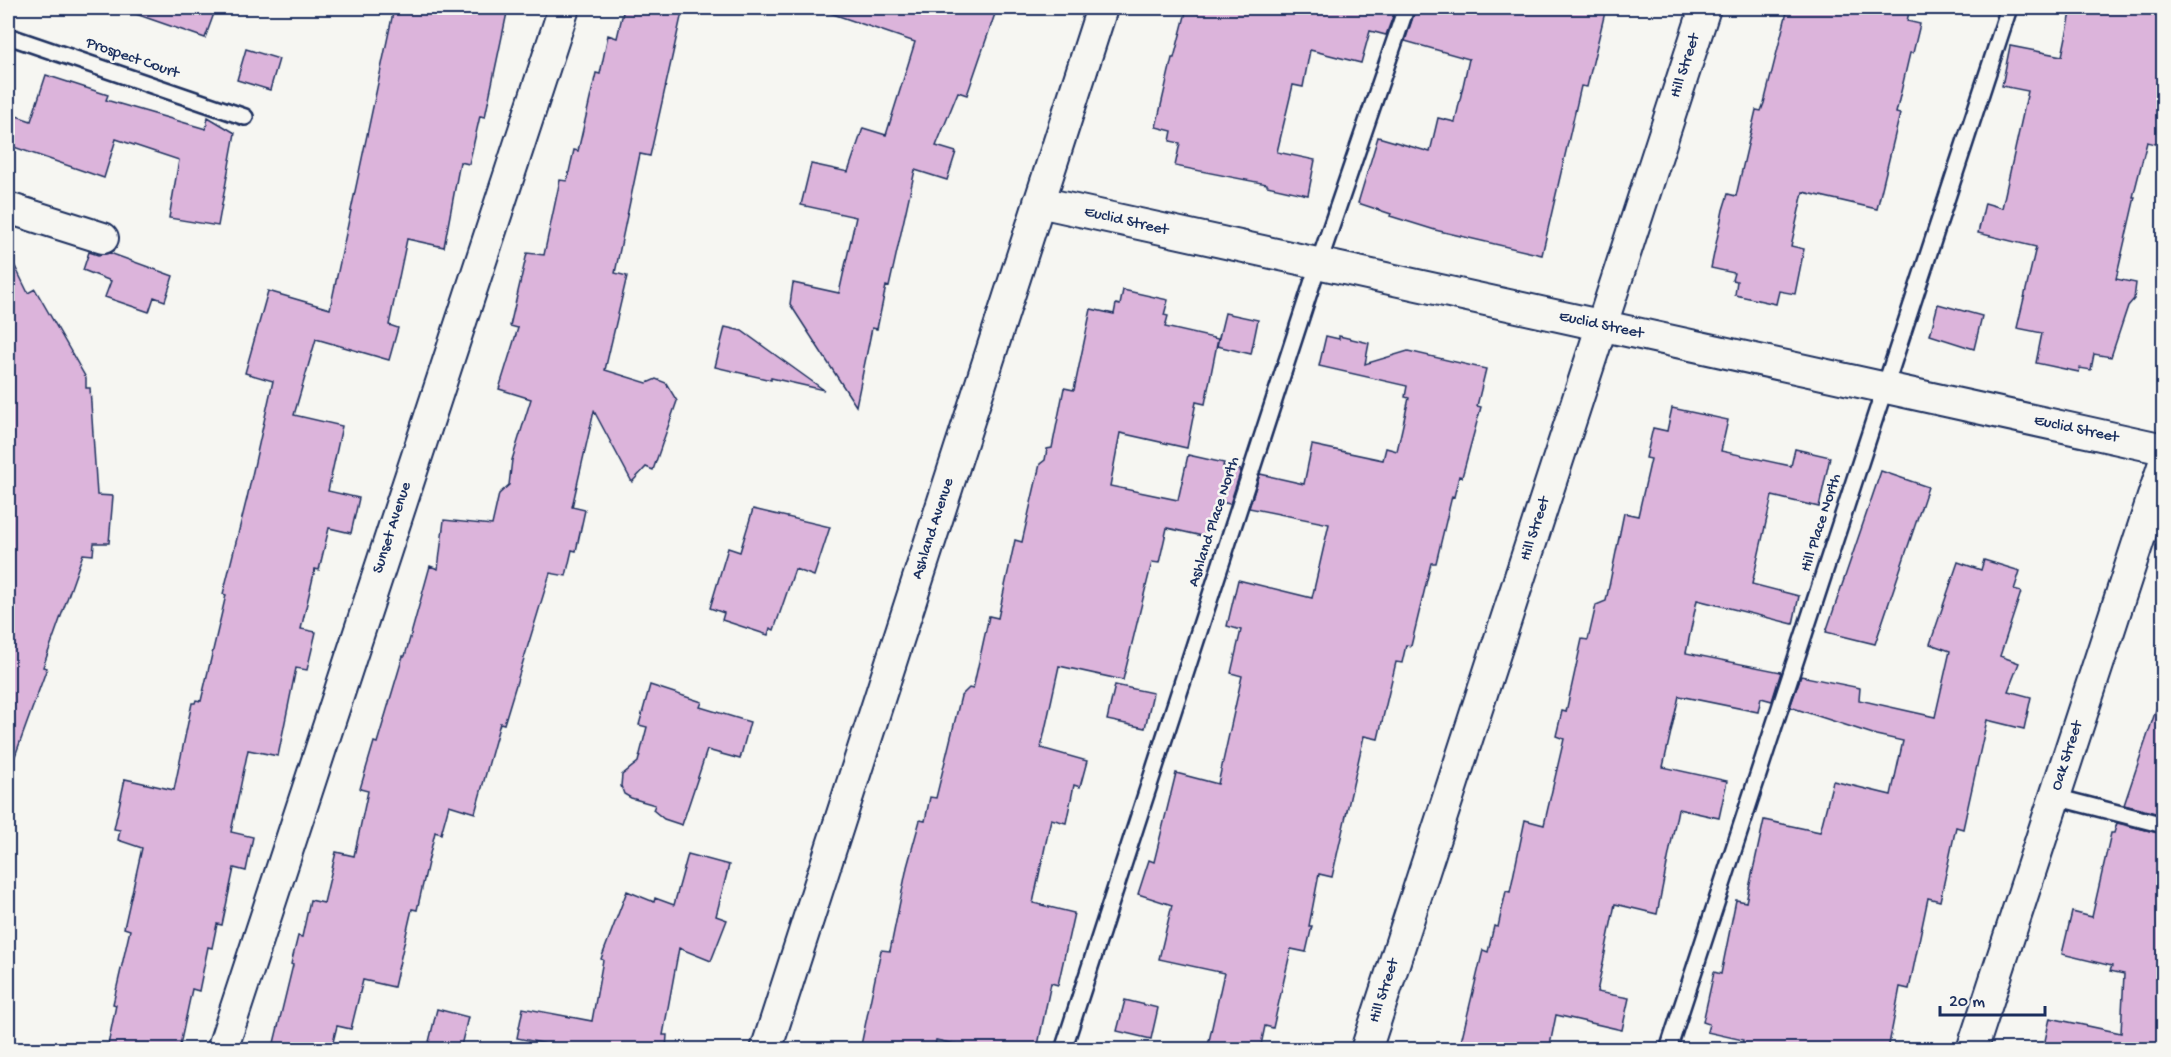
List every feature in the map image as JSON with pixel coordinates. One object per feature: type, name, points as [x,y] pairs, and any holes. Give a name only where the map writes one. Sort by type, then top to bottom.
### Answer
[{"type":"street","name":"Sunset Avenue","points":[[222,1050],[564,8]]},
{"type":"street","name":"Ashland Avenue","points":[[766,1050],[1102,8]]},
{"type":"street","name":"Hill Street","points":[[1366,1050],[1705,8]]},
{"type":"street","name":"Euclid Street","points":[[1039,202],[2163,449]]},
{"type":"street","points":[[8,208],[103,238]]},
{"type":"street","name":"Oak Street","points":[[1972,1050],[2163,463]]},
{"type":"lane","name":"Ashland Place North","points":[[1063,1050],[1318,265],[1406,8]]},
{"type":"lane","name":"Hill Place North","points":[[1668,1050],[2009,8]]},
{"type":"lane","name":"Prospect Court","points":[[8,36],[245,117]]},
{"type":"lane","points":[[2055,797],[2163,825]]},
{"type":"building","points":[[131,8],[216,8],[205,38],[130,12]]},
{"type":"building","points":[[394,8],[508,8],[485,117],[480,116],[469,164],[460,162],[444,247],[407,239],[389,325],[398,328],[389,360],[316,339],[294,415],[342,426],[328,491],[359,498],[351,533],[329,528],[319,570],[315,569],[301,629],[316,632],[307,670],[296,668],[278,756],[248,750],[231,832],[253,837],[246,871],[234,868],[222,925],[217,924],[212,948],[208,947],[199,991],[192,989],[179,1050],[107,1050],[116,1005],[113,1004],[130,930],[124,928],[142,848],[118,840],[120,830],[114,829],[125,779],[174,790],[192,703],[196,700],[201,701],[226,595],[223,594],[273,381],[245,373],[268,291],[330,309]]},
{"type":"building","points":[[624,8],[683,8],[650,156],[640,154],[615,273],[627,276],[605,370],[647,383],[656,379],[666,383],[677,401],[653,470],[646,467],[632,482],[594,411],[572,507],[585,510],[576,551],[572,550],[566,576],[550,573],[504,724],[500,723],[475,813],[449,805],[441,834],[435,832],[417,910],[412,909],[394,987],[363,980],[351,1029],[337,1026],[331,1050],[301,1050],[274,1043],[298,936],[302,937],[310,900],[324,903],[336,852],[354,856],[368,791],[360,789],[374,742],[377,743],[403,656],[405,656],[430,566],[438,569],[444,520],[492,525],[499,494],[509,485],[512,460],[531,399],[499,389],[518,328],[510,326],[527,253],[544,255],[560,180],[567,181],[574,150],[578,151],[596,73],[600,74],[608,35],[617,38]]},
{"type":"building","points":[[828,8],[997,8],[967,95],[958,92],[936,146],[956,152],[947,180],[915,170],[889,287],[886,286],[877,329],[872,328],[856,406],[790,304],[793,283],[839,293],[856,217],[801,205],[811,164],[848,172],[863,128],[886,135],[915,42],[827,12]]},
{"type":"building","points":[[1187,8],[1396,8],[1386,35],[1370,31],[1361,63],[1310,50],[1303,87],[1293,85],[1277,152],[1315,160],[1308,195],[1267,186],[1267,184],[1175,166],[1180,143],[1170,141],[1172,131],[1156,127],[1172,58],[1174,58]]},
{"type":"building","points":[[1416,8],[1606,8],[1587,87],[1581,86],[1542,255],[1435,230],[1358,203],[1378,137],[1430,152],[1438,118],[1455,122],[1469,59],[1405,41]]},
{"type":"building","points":[[1788,8],[1910,8],[1907,21],[1920,24],[1913,53],[1910,53],[1896,113],[1900,114],[1877,209],[1803,192],[1791,246],[1804,249],[1795,294],[1779,291],[1776,304],[1735,295],[1737,281],[1732,280],[1734,273],[1711,268],[1723,210],[1728,194],[1736,196],[1756,110],[1761,111],[1764,103]]},
{"type":"building","points":[[2072,8],[2140,8],[2163,13],[2163,146],[2147,142],[2116,279],[2136,283],[2134,299],[2128,306],[2111,357],[2094,354],[2091,370],[2080,368],[2079,372],[2036,363],[2042,333],[2017,328],[2036,247],[1978,233],[1985,203],[2002,208],[2028,91],[2002,86],[2010,46],[2062,56]]},
{"type":"building","points":[[246,49],[279,59],[270,90],[237,80]]},
{"type":"building","points":[[46,75],[108,95],[106,100],[206,129],[208,117],[235,133],[218,226],[169,218],[179,160],[116,139],[104,178],[8,145],[8,113],[31,121]]},
{"type":"building","points":[[8,252],[28,293],[35,289],[86,378],[86,388],[90,388],[97,495],[113,496],[109,543],[94,543],[93,555],[83,554],[43,667],[47,668],[11,767],[8,766]]},
{"type":"building","points":[[89,252],[98,255],[110,253],[173,276],[165,301],[154,297],[149,312],[105,297],[111,281],[83,270]]},
{"type":"building","points":[[1123,290],[1168,300],[1164,315],[1168,316],[1165,327],[1218,339],[1205,404],[1196,402],[1187,448],[1120,433],[1110,486],[1178,500],[1188,455],[1224,463],[1223,466],[1241,470],[1230,504],[1216,501],[1207,537],[1167,528],[1159,563],[1152,562],[1123,680],[1059,666],[1041,748],[1087,761],[1080,787],[1074,785],[1066,823],[1051,819],[1033,903],[1074,913],[1058,985],[1051,983],[1037,1050],[981,1050],[936,1040],[934,1050],[860,1050],[881,950],[890,951],[907,867],[920,820],[925,821],[930,797],[936,798],[961,696],[969,688],[973,689],[989,616],[998,618],[1015,540],[1022,542],[1040,464],[1045,460],[1047,449],[1052,448],[1064,388],[1074,390],[1091,309],[1114,314],[1116,304],[1120,305]]},
{"type":"building","points":[[1938,304],[1982,316],[1974,349],[1930,335]]},
{"type":"building","points":[[1225,313],[1258,320],[1251,354],[1217,346]]},
{"type":"building","points":[[725,327],[742,331],[824,390],[715,367]]},
{"type":"building","points":[[1326,336],[1339,339],[1339,336],[1369,343],[1365,364],[1408,351],[1486,369],[1477,406],[1481,407],[1462,477],[1459,476],[1454,497],[1452,496],[1436,563],[1431,563],[1411,646],[1406,645],[1402,663],[1396,662],[1378,739],[1364,736],[1332,877],[1319,874],[1306,952],[1291,949],[1273,1028],[1265,1026],[1260,1050],[1207,1050],[1224,973],[1159,959],[1172,905],[1138,894],[1149,860],[1154,862],[1176,773],[1218,784],[1242,676],[1231,673],[1241,630],[1227,626],[1238,580],[1312,598],[1329,524],[1249,508],[1260,474],[1304,484],[1312,445],[1383,460],[1386,448],[1397,451],[1409,398],[1405,397],[1407,386],[1319,366]]},
{"type":"building","points":[[1672,408],[1728,420],[1721,451],[1791,466],[1795,449],[1830,457],[1819,507],[1772,496],[1752,584],[1799,596],[1793,624],[1697,600],[1686,653],[1781,672],[1772,701],[1761,698],[1758,712],[1679,696],[1663,767],[1727,781],[1719,818],[1678,809],[1657,914],[1615,904],[1597,992],[1629,998],[1622,1030],[1556,1015],[1549,1050],[1459,1050],[1483,950],[1488,952],[1494,926],[1498,927],[1506,891],[1510,892],[1525,820],[1544,825],[1564,739],[1556,736],[1562,711],[1566,712],[1582,639],[1588,640],[1596,605],[1606,601],[1624,513],[1638,516],[1651,459],[1646,458],[1653,428],[1667,431]]},
{"type":"building","points":[[1881,471],[1928,487],[1875,644],[1826,632]]},
{"type":"building","points":[[753,509],[830,527],[814,576],[795,569],[774,630],[770,628],[768,635],[722,620],[724,613],[710,608],[728,548],[740,552]]},
{"type":"building","points":[[1984,560],[2020,571],[2014,590],[2021,592],[2000,656],[2019,663],[2008,691],[2031,697],[2024,729],[1987,720],[1963,829],[1956,827],[1940,901],[1928,898],[1909,989],[1900,987],[1888,1050],[1741,1050],[1743,1040],[1707,1032],[1709,1024],[1703,1022],[1714,972],[1721,974],[1736,900],[1746,902],[1764,820],[1820,832],[1833,781],[1891,795],[1903,741],[1876,735],[1790,707],[1801,676],[1860,688],[1859,700],[1935,717],[1950,651],[1930,644],[1958,562],[1981,570]]},
{"type":"building","points":[[650,685],[702,702],[700,707],[750,722],[740,759],[707,750],[682,825],[664,819],[653,810],[655,805],[624,794],[621,786],[622,775],[638,762],[647,727],[639,725]]},
{"type":"building","points":[[1115,685],[1153,693],[1145,728],[1107,720]]},
{"type":"building","points":[[2159,701],[2163,702],[2163,815],[2124,805]]},
{"type":"building","points":[[2117,823],[2163,834],[2163,1050],[2043,1050],[2050,1018],[2121,1033],[2124,974],[2110,971],[2112,966],[2062,954],[2072,912],[2092,917],[2111,833],[2114,833]]},
{"type":"building","points":[[688,854],[729,865],[716,916],[727,920],[711,961],[679,948],[663,1035],[667,1035],[666,1050],[576,1050],[517,1038],[523,1008],[592,1021],[603,960],[601,959],[627,891],[654,902],[655,898],[674,905]]},
{"type":"building","points":[[1125,1000],[1158,1008],[1151,1039],[1117,1031]]},
{"type":"building","points":[[437,1009],[468,1017],[460,1050],[427,1050]]}]
